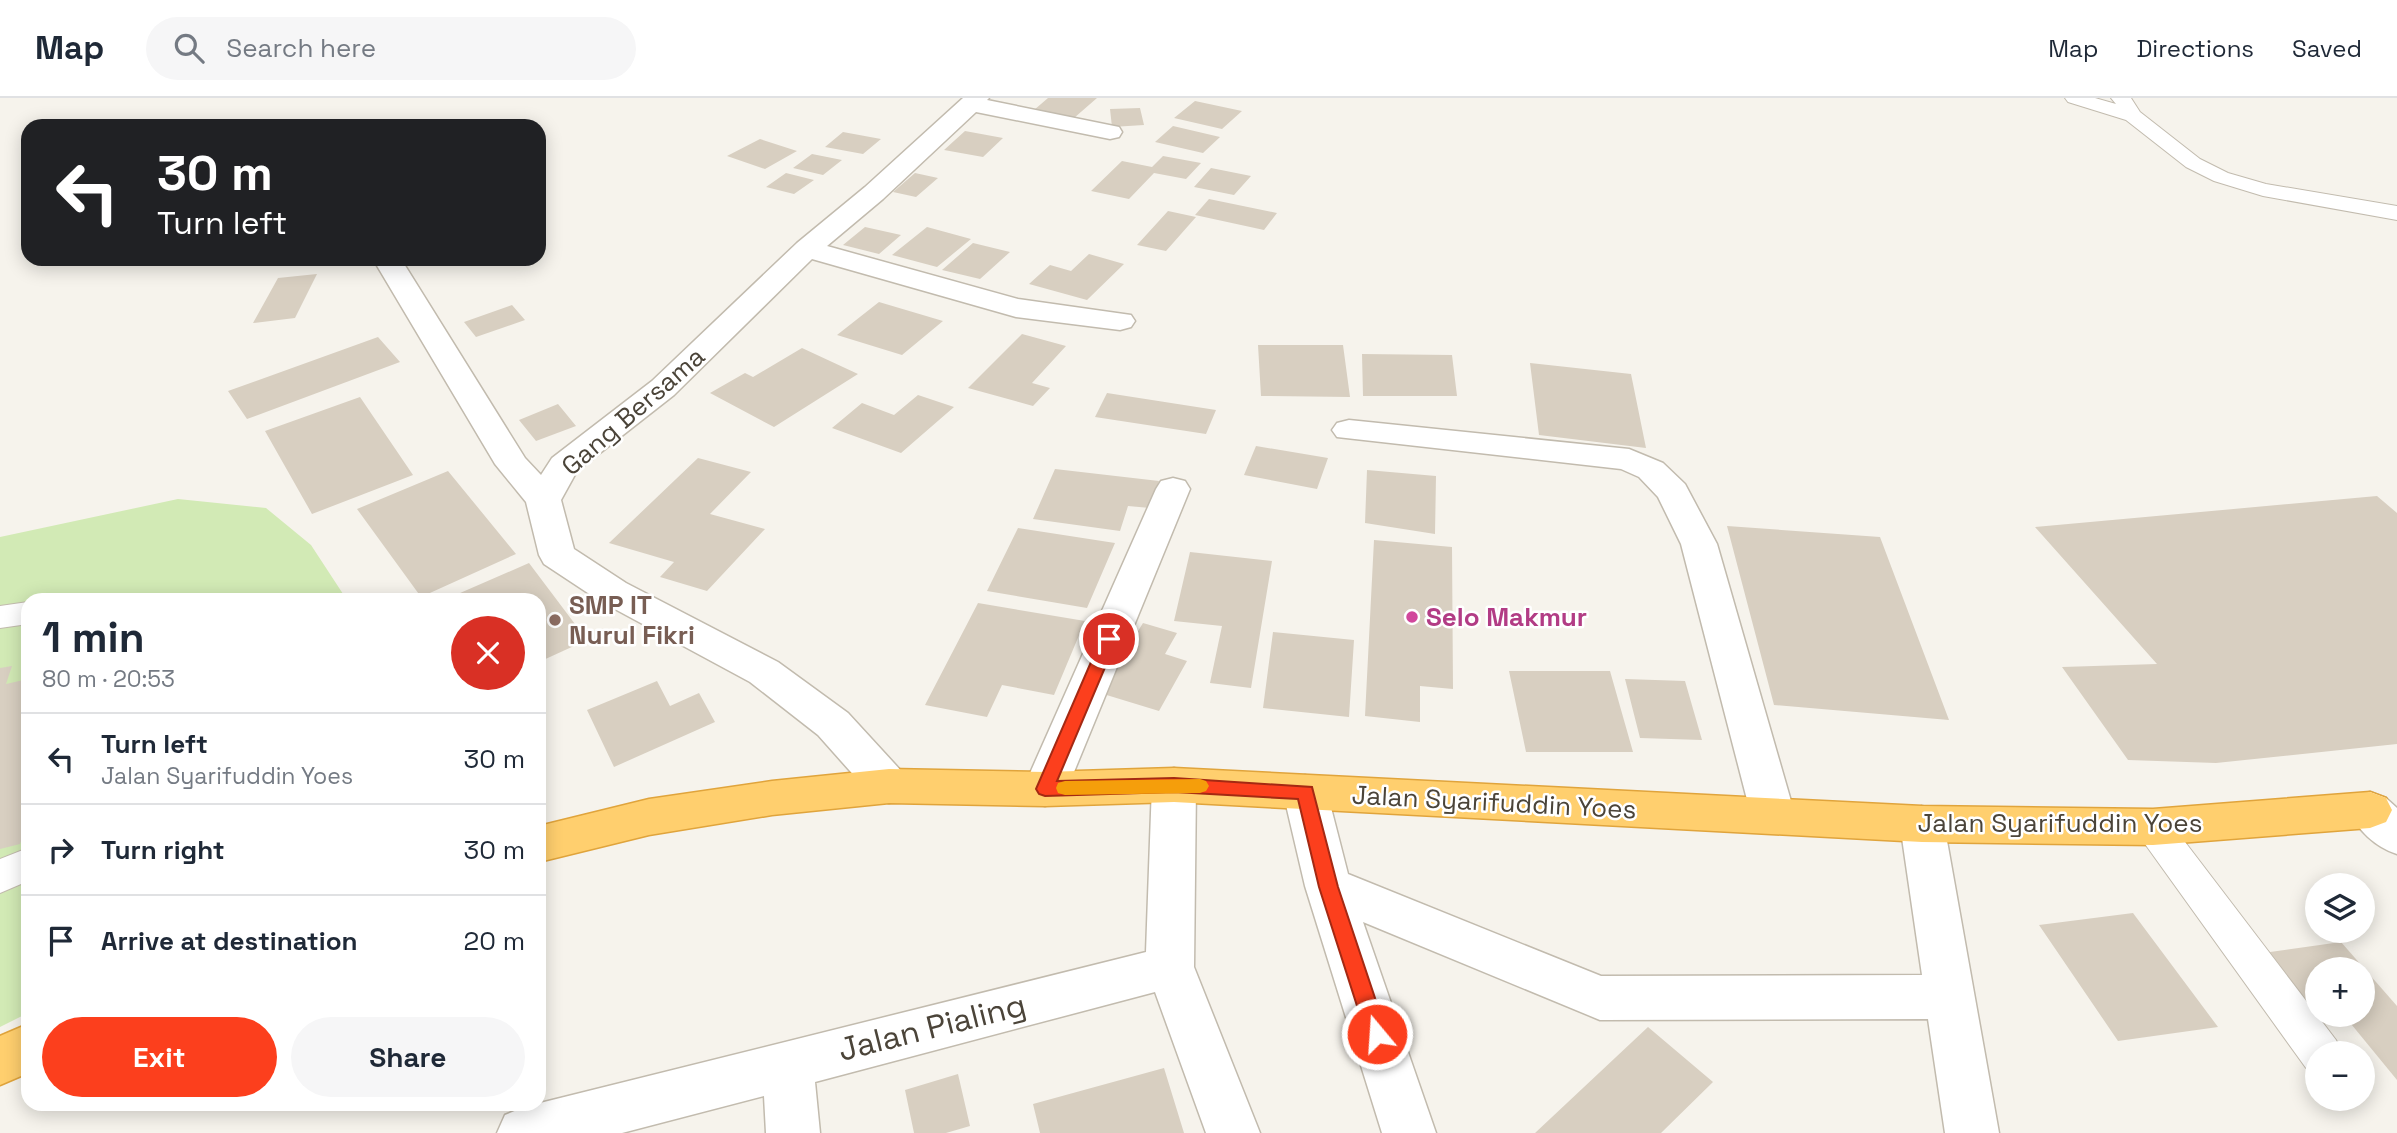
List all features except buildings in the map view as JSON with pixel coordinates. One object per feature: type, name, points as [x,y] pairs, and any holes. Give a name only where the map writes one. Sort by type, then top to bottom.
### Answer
[{"type":"highway","name":"Jalan Syarifuddin Yoes","points":[[546,842],[663,815],[772,798],[889,786],[1045,789],[1174,785],[1922,824],[2153,827],[2383,823]]},
{"type":"highway","points":[[0,1061],[21,1051]]},
{"type":"street","points":[[974,101],[1110,132]]},
{"type":"street","name":"Gang Bersama","points":[[889,786],[833,724],[764,672],[613,592],[557,555],[543,500],[565,465],[663,388],[807,249],[874,193],[974,101]]},
{"type":"street","points":[[807,249],[1016,308],[1120,321]]},
{"type":"street","points":[[391,266],[512,464],[543,500]]},
{"type":"street","points":[[1349,430],[1629,459],[1651,470],[1673,492],[1699,544],[1773,816]]},
{"type":"street","points":[[1045,789],[1173,489]]},
{"type":"street","points":[[1174,785],[1170,967],[1233,1133]]},
{"type":"street","points":[[1306,792],[1328,887],[1409,1133]]},
{"type":"street","points":[[1922,824],[1972,1133]]},
{"type":"street","points":[[1328,887],[1600,998],[1950,997]]},
{"type":"street","name":"Jalan Pialing","points":[[524,1133],[1170,967]]},
{"type":"street","points":[[787,1065],[793,1133]]},
{"type":"lane","points":[[2075,98],[2133,116]]},
{"type":"lane","points":[[2121,98],[2133,116],[2193,163],[2221,177],[2263,190],[2397,213]]},
{"type":"lane","points":[[0,617],[21,614]]},
{"type":"lane","points":[[2153,827],[2311,1041]]},
{"type":"lane","points":[[0,877],[21,866]]},
{"type":"green space","points":[[178,499],[266,508],[311,545],[342,593],[21,593],[21,1016],[0,1027],[0,537]]},
{"type":"slow traffic","points":[[1065,788],[1200,786]]},
{"type":"place","name":"Selo Makmur","points":[[1412,617]]},
{"type":"place","name":"SMP IT Nurul Fikri","points":[[555,620]]},
{"type":"route","points":[[1109,639],[1045,789],[1174,785],[1306,792],[1328,887],[1377,1034]]}]
